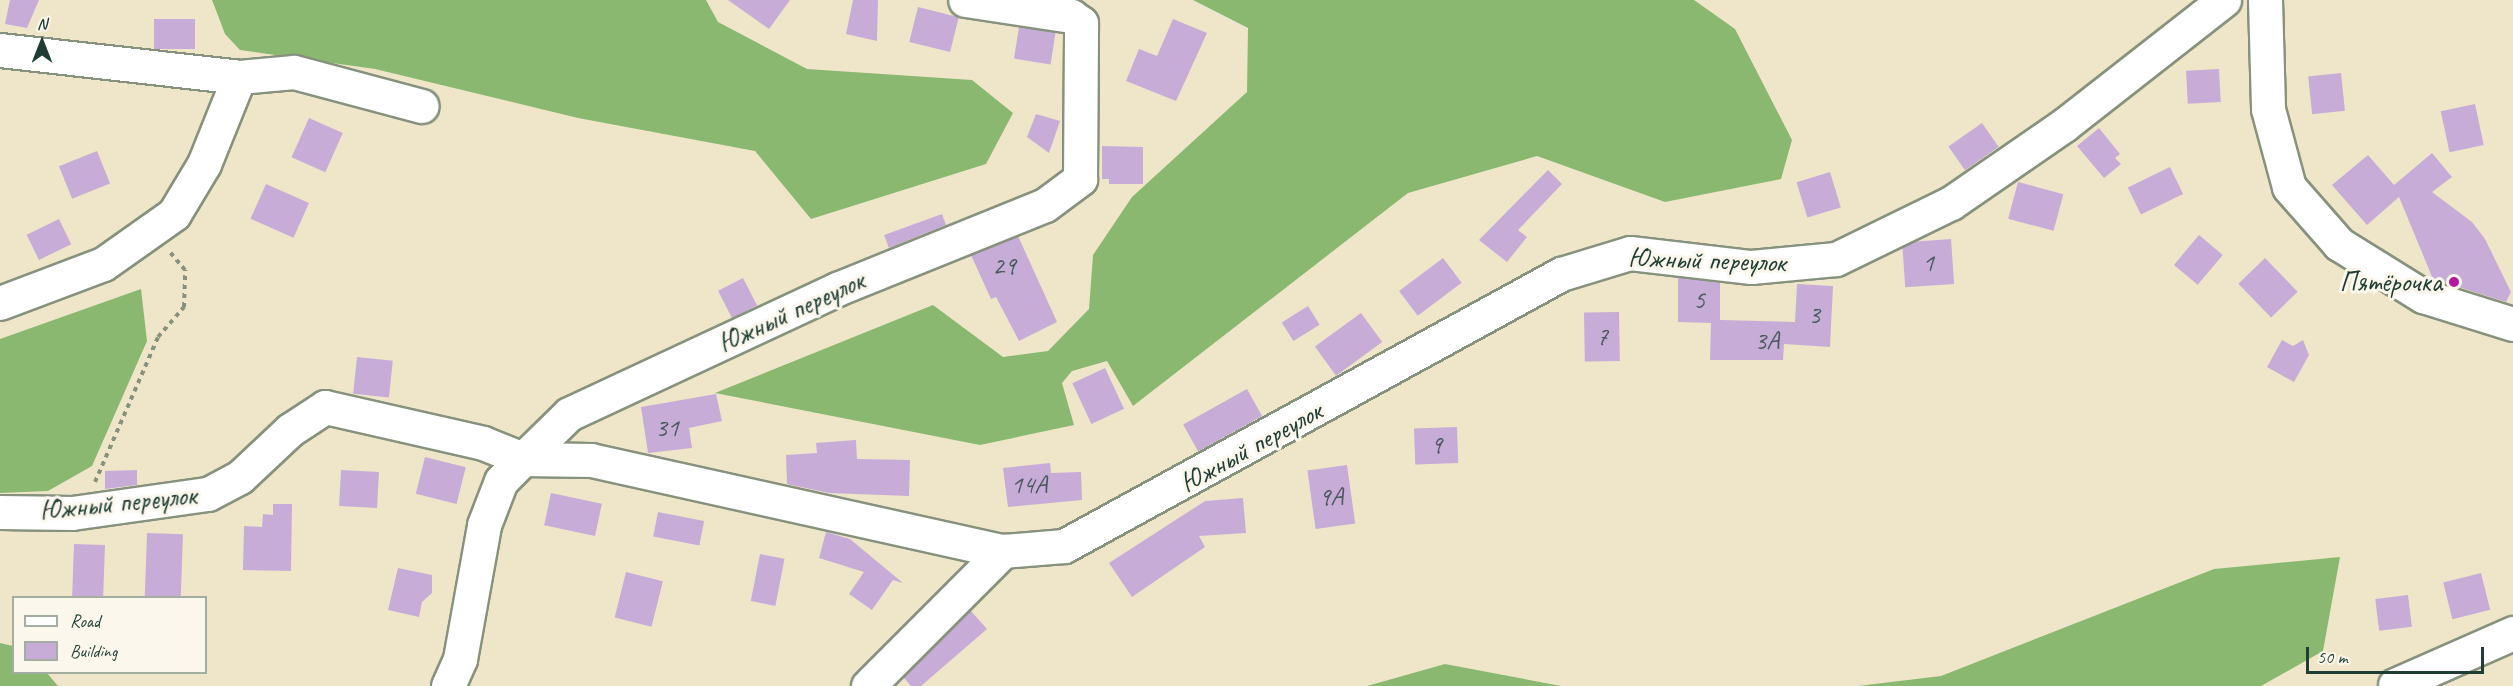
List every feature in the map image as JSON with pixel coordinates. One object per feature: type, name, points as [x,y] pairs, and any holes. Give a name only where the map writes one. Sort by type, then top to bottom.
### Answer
[{"type":"street","name":"Южный переулок","points":[[448,686],[460,659],[484,525],[501,481],[569,414],[837,289],[1045,206],[1072,189],[1082,165],[1081,23],[1071,16],[965,0]]},
{"type":"street","name":"Южный переулок","points":[[0,512],[72,513],[208,494],[240,477],[290,430],[325,407],[483,443],[523,459],[591,460],[1002,550],[1064,546],[1091,534],[1561,274],[1630,253],[1751,267],[1836,259],[1951,203],[2064,126],[2224,0]]},
{"type":"street","points":[[2265,0],[2268,109],[2289,187],[2339,244],[2423,296],[2513,324]]},
{"type":"street","points":[[0,50],[230,77],[294,72],[422,106]]},
{"type":"street","points":[[0,303],[103,264],[153,232],[174,214],[204,164],[230,77]]},
{"type":"street","points":[[868,686],[1002,550]]},
{"type":"street","points":[[2395,685],[2513,633]]},
{"type":"path","points":[[72,513],[94,484],[158,337],[184,307],[185,270],[153,232]]},
{"type":"green space","points":[[212,0],[706,0],[718,22],[807,69],[972,80],[1013,113],[986,164],[811,219],[755,151],[578,118],[375,69],[240,50],[225,34]]},
{"type":"green space","points":[[1193,0],[1694,0],[1735,29],[1792,140],[1781,179],[1665,202],[1537,156],[1408,193],[1133,406],[1107,361],[1072,371],[1062,383],[1074,425],[980,445],[715,393],[933,305],[1003,357],[1048,351],[1089,309],[1093,255],[1132,197],[1247,92],[1248,28]]},
{"type":"green space","points":[[141,289],[147,341],[92,466],[48,491],[0,493],[0,339]]},
{"type":"green space","points":[[2340,557],[2323,651],[2261,686],[1858,686],[1941,676],[2214,569]]},
{"type":"green space","points":[[0,643],[12,646],[12,674],[48,674],[58,686],[0,686]]},
{"type":"green space","points":[[1445,664],[1561,686],[1367,686]]},
{"type":"building","points":[[10,0],[39,0],[27,28],[5,24]]},
{"type":"building","points":[[728,0],[790,0],[769,29]]},
{"type":"building","points":[[853,0],[878,0],[877,41],[846,34]]},
{"type":"building","points":[[918,7],[959,17],[950,52],[909,42]]},
{"type":"building","points":[[154,19],[195,19],[195,49],[154,49]]},
{"type":"building","points":[[1173,19],[1207,33],[1176,101],[1126,81],[1139,49],[1157,56]]},
{"type":"building","points":[[1019,27],[1056,33],[1051,64],[1014,59]]},
{"type":"building","points":[[2219,69],[2221,102],[2188,104],[2186,71]]},
{"type":"building","points":[[2341,73],[2345,111],[2312,114],[2308,76]]},
{"type":"building","points":[[2475,104],[2484,145],[2449,152],[2441,111]]},
{"type":"building","points":[[1036,114],[1060,121],[1049,153],[1027,137]]},
{"type":"building","points":[[309,118],[343,133],[325,172],[292,157]]},
{"type":"building","points":[[1982,123],[1999,147],[1965,170],[1948,147]]},
{"type":"building","points":[[2099,128],[2120,154],[2115,158],[2121,164],[2104,178],[2077,146]]},
{"type":"building","points":[[1102,146],[1143,147],[1143,184],[1109,184],[1109,179],[1102,179]]},
{"type":"building","points":[[97,151],[110,183],[72,199],[59,166]]},
{"type":"building","points":[[2432,153],[2452,177],[2432,192],[2472,222],[2485,239],[2511,292],[2506,302],[2433,279],[2399,197],[2367,225],[2332,185],[2368,155],[2394,185]]},
{"type":"building","points":[[2170,167],[2183,194],[2141,215],[2128,188]]},
{"type":"building","points":[[1548,170],[1562,184],[1518,230],[1527,237],[1507,262],[1479,240]]},
{"type":"building","points":[[1830,172],[1841,207],[1807,218],[1797,182]]},
{"type":"building","points":[[2018,182],[2063,194],[2054,231],[2008,219]]},
{"type":"building","points":[[266,184],[309,203],[293,238],[251,219]]},
{"type":"building","points":[[942,214],[946,225],[889,248],[884,235]]},
{"type":"building","points":[[59,219],[71,244],[39,260],[27,235]]},
{"type":"building","points":[[2199,235],[2223,255],[2198,285],[2174,265]]},
{"type":"building","points":[[1018,236],[1057,322],[1019,341],[996,297],[991,299],[971,255]]},
{"type":"building","points":[[1951,239],[1954,284],[1905,287],[1902,242]]},
{"type":"building","points":[[1443,258],[1462,283],[1418,316],[1399,291]]},
{"type":"building","points":[[2265,258],[2298,292],[2271,318],[2238,284]]},
{"type":"building","points":[[1678,277],[1720,282],[1720,320],[1795,322],[1797,284],[1833,286],[1830,347],[1784,344],[1783,360],[1710,360],[1711,323],[1678,322]]},
{"type":"building","points":[[743,278],[757,306],[732,318],[718,291]]},
{"type":"building","points":[[1308,306],[1320,325],[1293,341],[1282,322]]},
{"type":"building","points":[[1619,312],[1620,361],[1585,362],[1584,313]]},
{"type":"building","points":[[1361,313],[1382,342],[1336,376],[1315,347]]},
{"type":"building","points":[[2282,340],[2293,346],[2303,340],[2309,355],[2294,382],[2267,367]]},
{"type":"building","points":[[357,357],[393,361],[389,398],[353,394]]},
{"type":"building","points":[[1105,368],[1124,409],[1091,424],[1072,383]]},
{"type":"building","points":[[1247,389],[1262,416],[1198,452],[1183,424]]},
{"type":"building","points":[[716,394],[722,421],[689,428],[692,448],[648,453],[641,407]]},
{"type":"building","points":[[1457,427],[1458,463],[1415,464],[1414,429]]},
{"type":"building","points":[[856,440],[857,459],[910,460],[909,496],[829,493],[787,484],[786,455],[817,453],[816,443]]},
{"type":"building","points":[[425,457],[466,467],[457,504],[416,494]]},
{"type":"building","points":[[1050,463],[1051,473],[1081,472],[1082,500],[1008,507],[1003,468]]},
{"type":"building","points":[[1347,465],[1355,523],[1316,529],[1307,471]]},
{"type":"building","points":[[137,470],[137,485],[105,489],[105,471]]},
{"type":"building","points":[[341,470],[379,472],[377,508],[339,506]]},
{"type":"building","points":[[551,493],[602,504],[595,536],[544,525]]},
{"type":"building","points":[[1243,498],[1246,533],[1199,536],[1205,547],[1132,597],[1109,563],[1205,501]]},
{"type":"building","points":[[273,504],[292,504],[291,571],[243,570],[244,526],[262,527],[263,514],[273,515]]},
{"type":"building","points":[[658,512],[704,521],[699,546],[653,537]]},
{"type":"building","points":[[826,532],[850,539],[903,583],[893,580],[872,610],[849,594],[864,572],[819,558]]},
{"type":"building","points":[[147,533],[183,534],[181,596],[145,596]]},
{"type":"building","points":[[74,544],[105,545],[103,596],[72,596]]},
{"type":"building","points":[[760,554],[785,559],[775,606],[751,601]]},
{"type":"building","points":[[398,568],[432,575],[432,593],[422,602],[419,617],[388,610]]},
{"type":"building","points":[[626,572],[663,581],[652,627],[615,618]]},
{"type":"building","points":[[2481,573],[2490,610],[2452,619],[2443,582]]},
{"type":"building","points":[[2408,595],[2412,627],[2379,631],[2375,599]]},
{"type":"building","points":[[970,610],[987,629],[921,686],[911,686],[903,677]]},
{"type":"place","name":"Пятёрочка","points":[[2454,282]]}]
